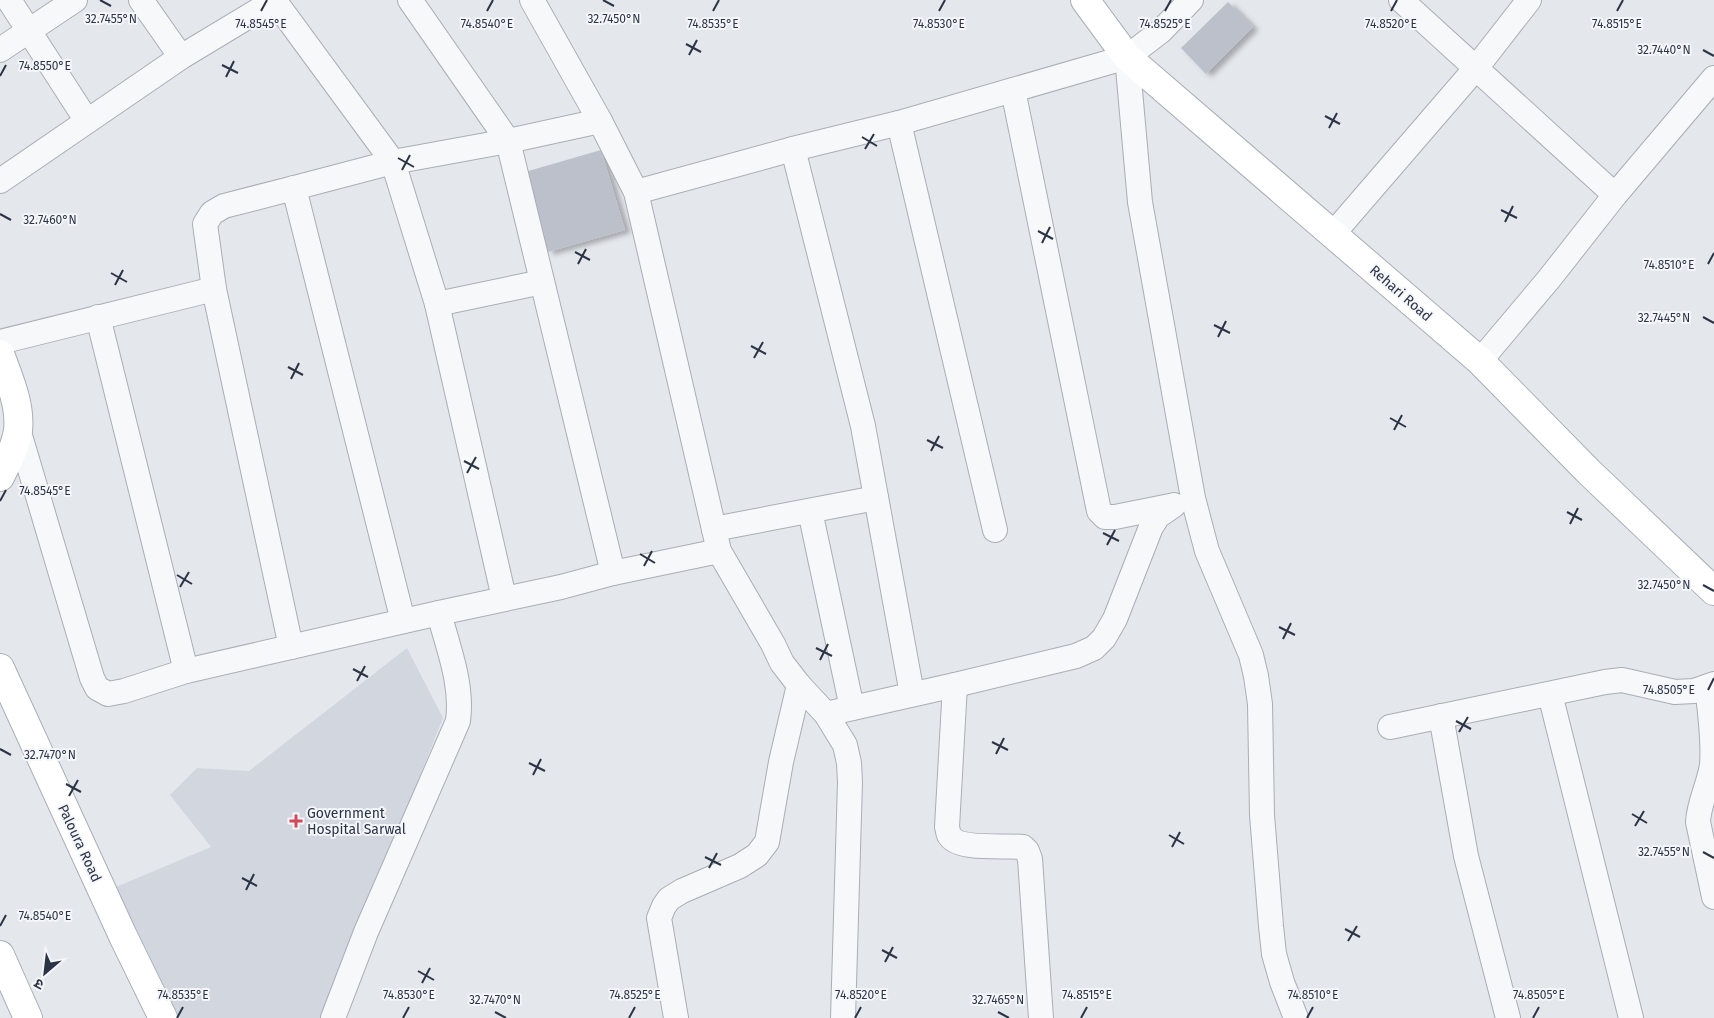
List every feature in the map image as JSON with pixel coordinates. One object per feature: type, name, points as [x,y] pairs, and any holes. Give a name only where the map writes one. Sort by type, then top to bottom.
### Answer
[{"type":"main road","name":"Rehari Road","points":[[1084,0],[1127,58],[1480,361],[1589,472],[1714,591]]},
{"type":"main road","points":[[0,354],[15,396],[18,429],[9,458],[0,477]]},
{"type":"main road","name":"Paloura Road","points":[[0,668],[163,1018]]},
{"type":"main road","points":[[0,955],[28,1018]]},
{"type":"street","points":[[9,0],[87,121]]},
{"type":"street","points":[[0,50],[74,0]]},
{"type":"street","points":[[141,0],[181,57]]},
{"type":"street","points":[[0,181],[181,57],[274,0],[393,162],[438,304],[504,598]]},
{"type":"street","points":[[410,0],[508,142],[613,573]]},
{"type":"street","points":[[532,0],[600,121],[636,192],[717,540],[782,663],[826,714],[845,745],[849,763],[843,1018]]},
{"type":"street","points":[[636,192],[792,149],[899,123],[1127,58],[1161,30],[1191,0]]},
{"type":"street","points":[[1401,0],[1615,194]]},
{"type":"street","points":[[1332,235],[1476,68],[1529,0]]},
{"type":"street","points":[[1127,58],[1140,202],[1193,498],[1207,552],[1252,655],[1256,676],[1260,704],[1262,816],[1274,954],[1282,982],[1296,1018]]},
{"type":"street","points":[[1480,361],[1615,194],[1714,78]]},
{"type":"street","points":[[1013,90],[1099,511],[1105,517],[1115,517],[1170,506],[1193,498]]},
{"type":"street","points":[[291,646],[214,289],[204,224],[212,212],[224,206],[393,162],[508,142],[600,121]]},
{"type":"street","points":[[899,123],[995,530]]},
{"type":"street","points":[[792,149],[863,426],[912,694]]},
{"type":"street","points":[[294,188],[403,621]]},
{"type":"street","points":[[438,304],[542,282]]},
{"type":"street","points":[[0,342],[214,289]]},
{"type":"street","points":[[98,317],[186,671]]},
{"type":"street","points":[[18,429],[92,678],[98,688],[108,694],[124,691],[186,671],[291,646],[561,587],[613,573],[810,511],[876,498]]},
{"type":"street","points":[[826,714],[955,686],[1076,656],[1094,648],[1104,638],[1115,619],[1151,527],[1158,516],[1170,506]]},
{"type":"street","points":[[810,511],[852,708]]},
{"type":"street","points":[[333,1018],[366,932],[458,721],[460,690],[439,613]]},
{"type":"street","points":[[1390,727],[1622,680],[1675,692],[1694,691],[1711,685],[1714,753],[1709,782],[1698,812],[1698,822],[1714,897]]},
{"type":"street","points":[[676,1018],[659,918],[669,899],[682,891],[740,866],[757,855],[767,842],[781,762],[799,685]]},
{"type":"street","points":[[955,686],[947,827],[949,836],[956,842],[967,845],[1022,846],[1027,851],[1030,859],[1041,1018]]},
{"type":"street","points":[[1550,694],[1632,1018]]},
{"type":"street","points":[[1441,716],[1466,856],[1508,1018]]},
{"type":"shaded area","name":"Government Hospital Sarwal","points":[[407,648],[443,718],[323,1018],[179,1018],[116,887],[211,847],[170,795],[197,768],[249,771]]},
{"type":"building","points":[[1228,2],[1253,27],[1206,74],[1181,48]]},
{"type":"building","points":[[601,150],[625,230],[548,252],[525,172]]},
{"type":"place","name":"Government Hospital Sarwal","points":[[296,821]]}]
